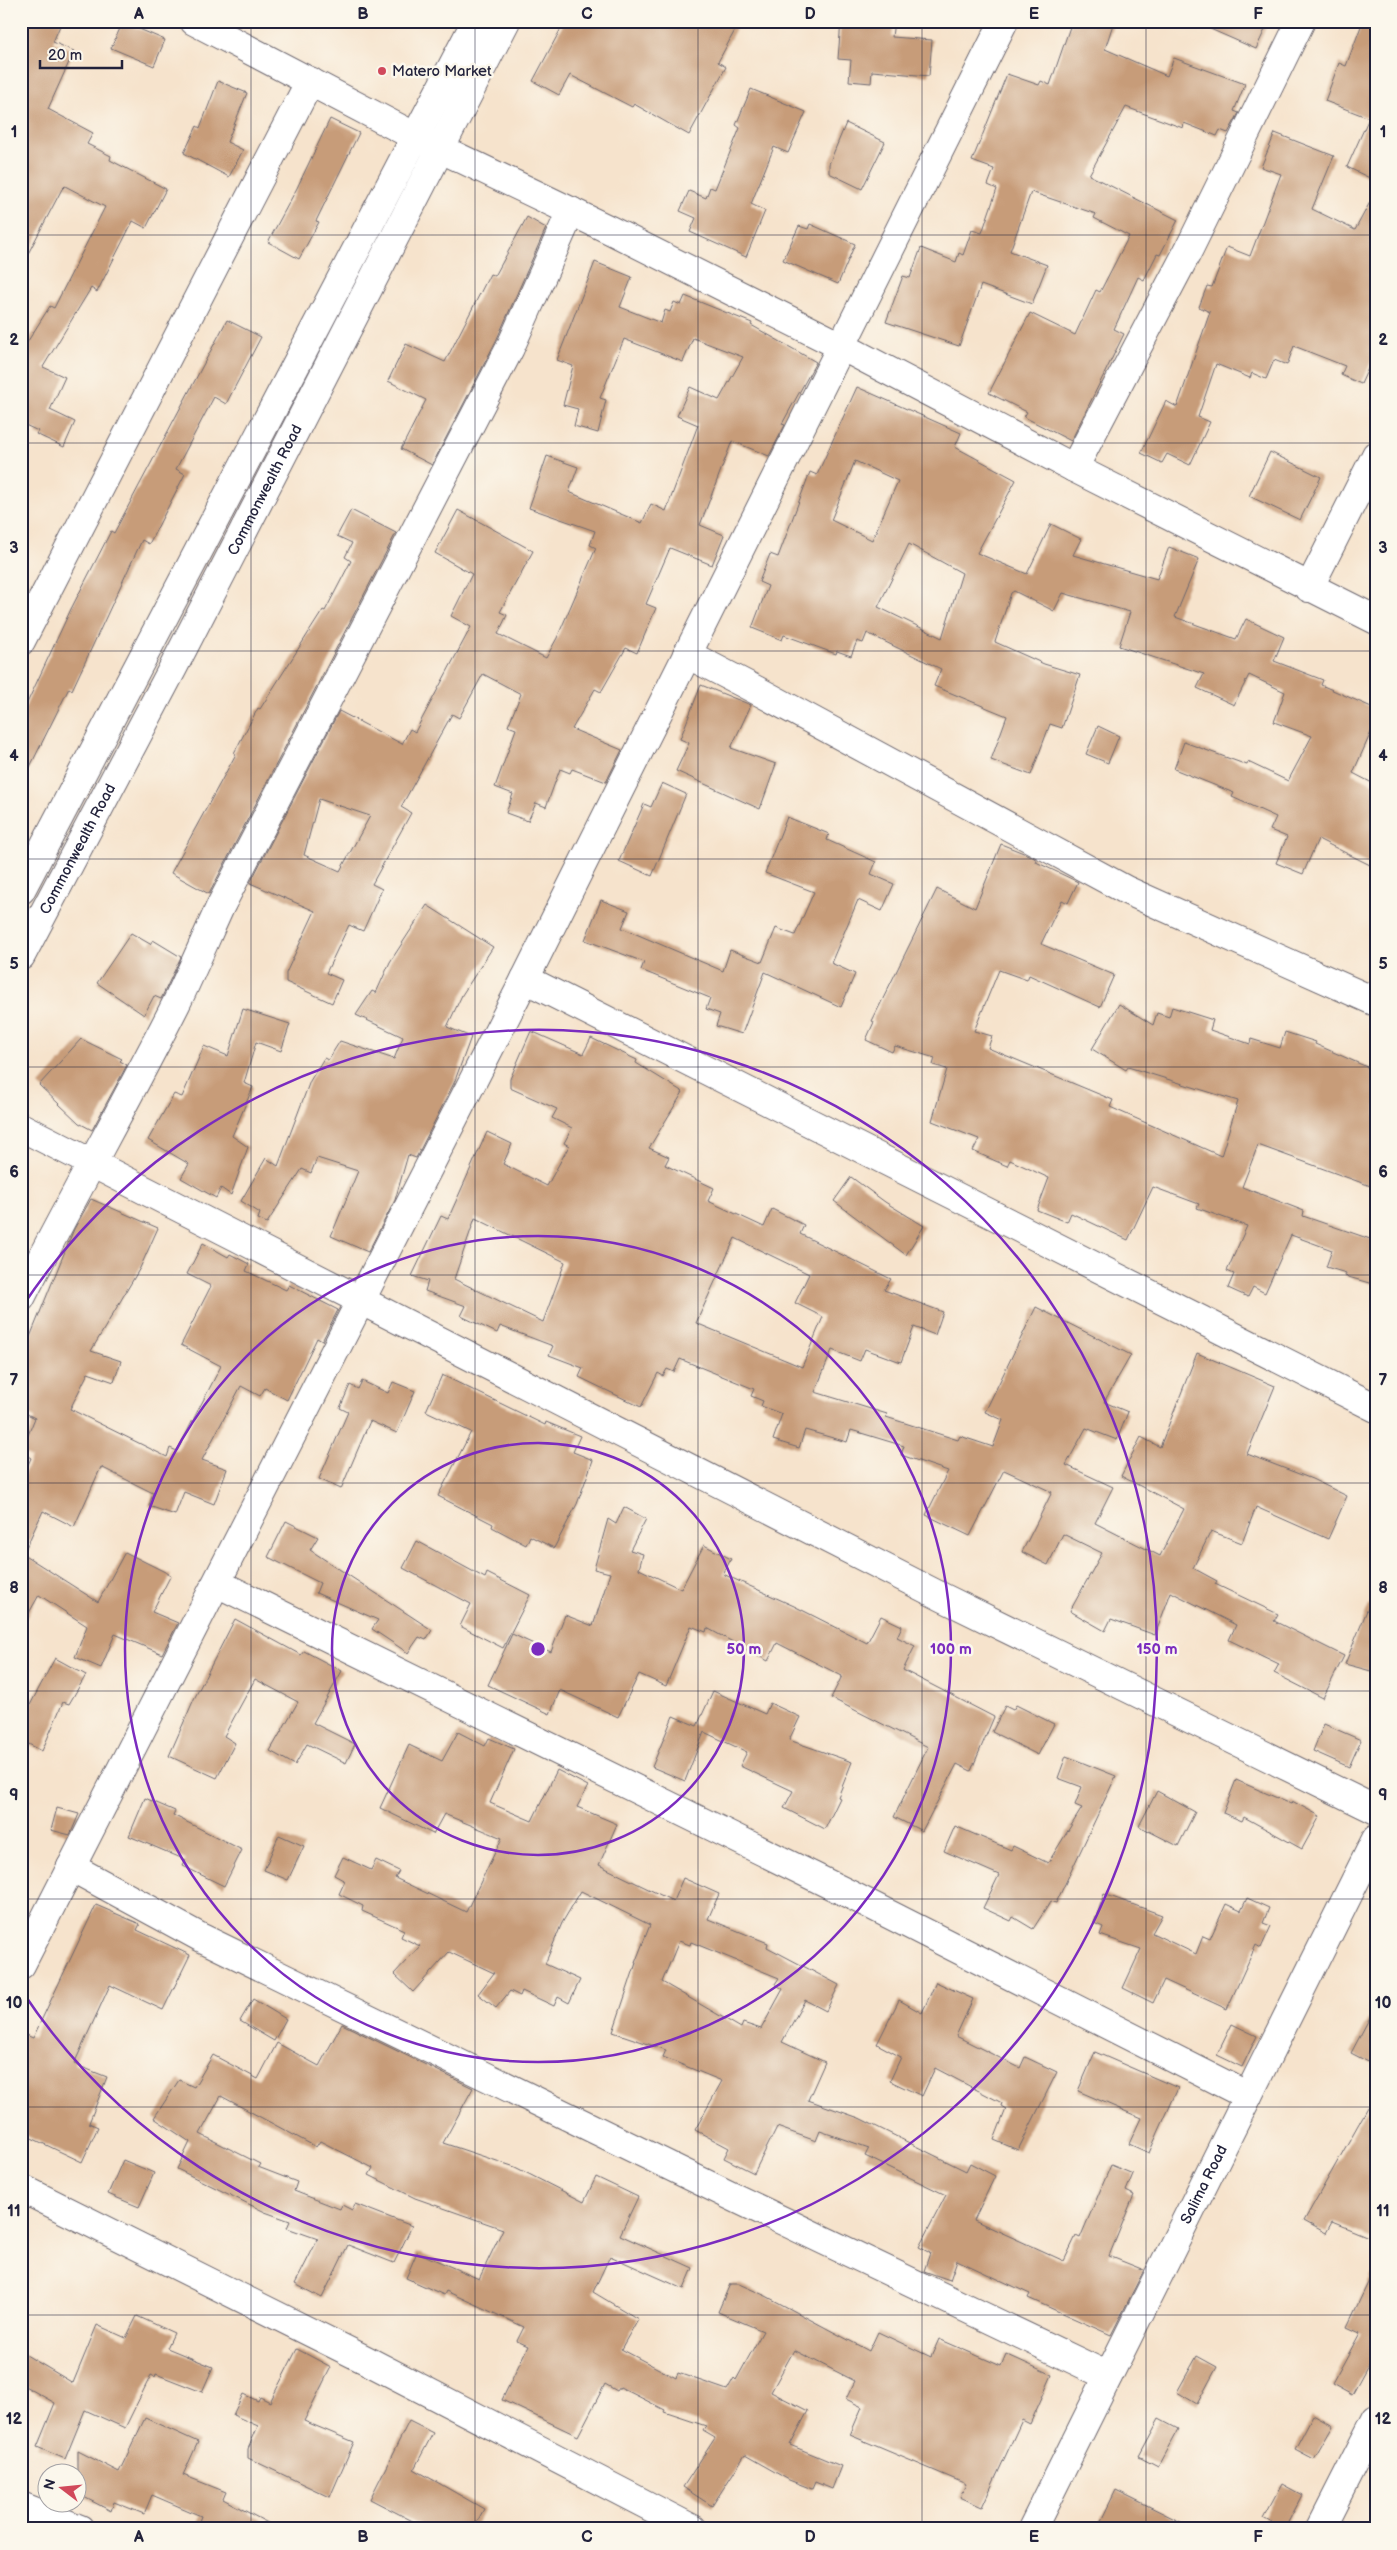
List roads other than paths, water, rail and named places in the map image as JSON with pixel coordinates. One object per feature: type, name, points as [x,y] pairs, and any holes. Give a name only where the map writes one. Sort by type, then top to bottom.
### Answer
[{"type":"street","points":[[194,21],[416,137],[571,211],[843,347],[1074,468],[1309,588],[1376,620]]},
{"type":"street","name":"Commonwealth Road","points":[[21,890],[476,21]]},
{"type":"street","name":"Commonwealth Road","points":[[21,956],[179,657],[506,21]]},
{"type":"street","points":[[21,1965],[526,979],[1004,21]]},
{"type":"street","points":[[1074,468],[1189,249],[1301,21]]},
{"type":"street","points":[[21,641],[310,81]]},
{"type":"street","points":[[21,1298],[65,1210],[92,1164],[176,1004],[220,907],[510,348],[571,211]]},
{"type":"street","points":[[1309,588],[1376,455]]},
{"type":"street","points":[[687,654],[1126,890],[1376,1002]]},
{"type":"street","points":[[526,979],[1376,1408]]},
{"type":"street","points":[[21,1127],[944,1598],[1376,1810]]},
{"type":"street","points":[[217,1583],[849,1894],[1248,2096]]},
{"type":"street","name":"Salima Road","points":[[1032,2529],[1376,1839]]},
{"type":"street","points":[[71,1867],[244,1958],[729,2195],[1108,2376]]},
{"type":"street","points":[[21,2188],[366,2360],[694,2529]]},
{"type":"street","points":[[1320,2529],[1376,2419]]},
{"type":"street","points":[[21,2506],[80,2529]]},
{"type":"place","name":"Matero Market","points":[[382,71]]}]
